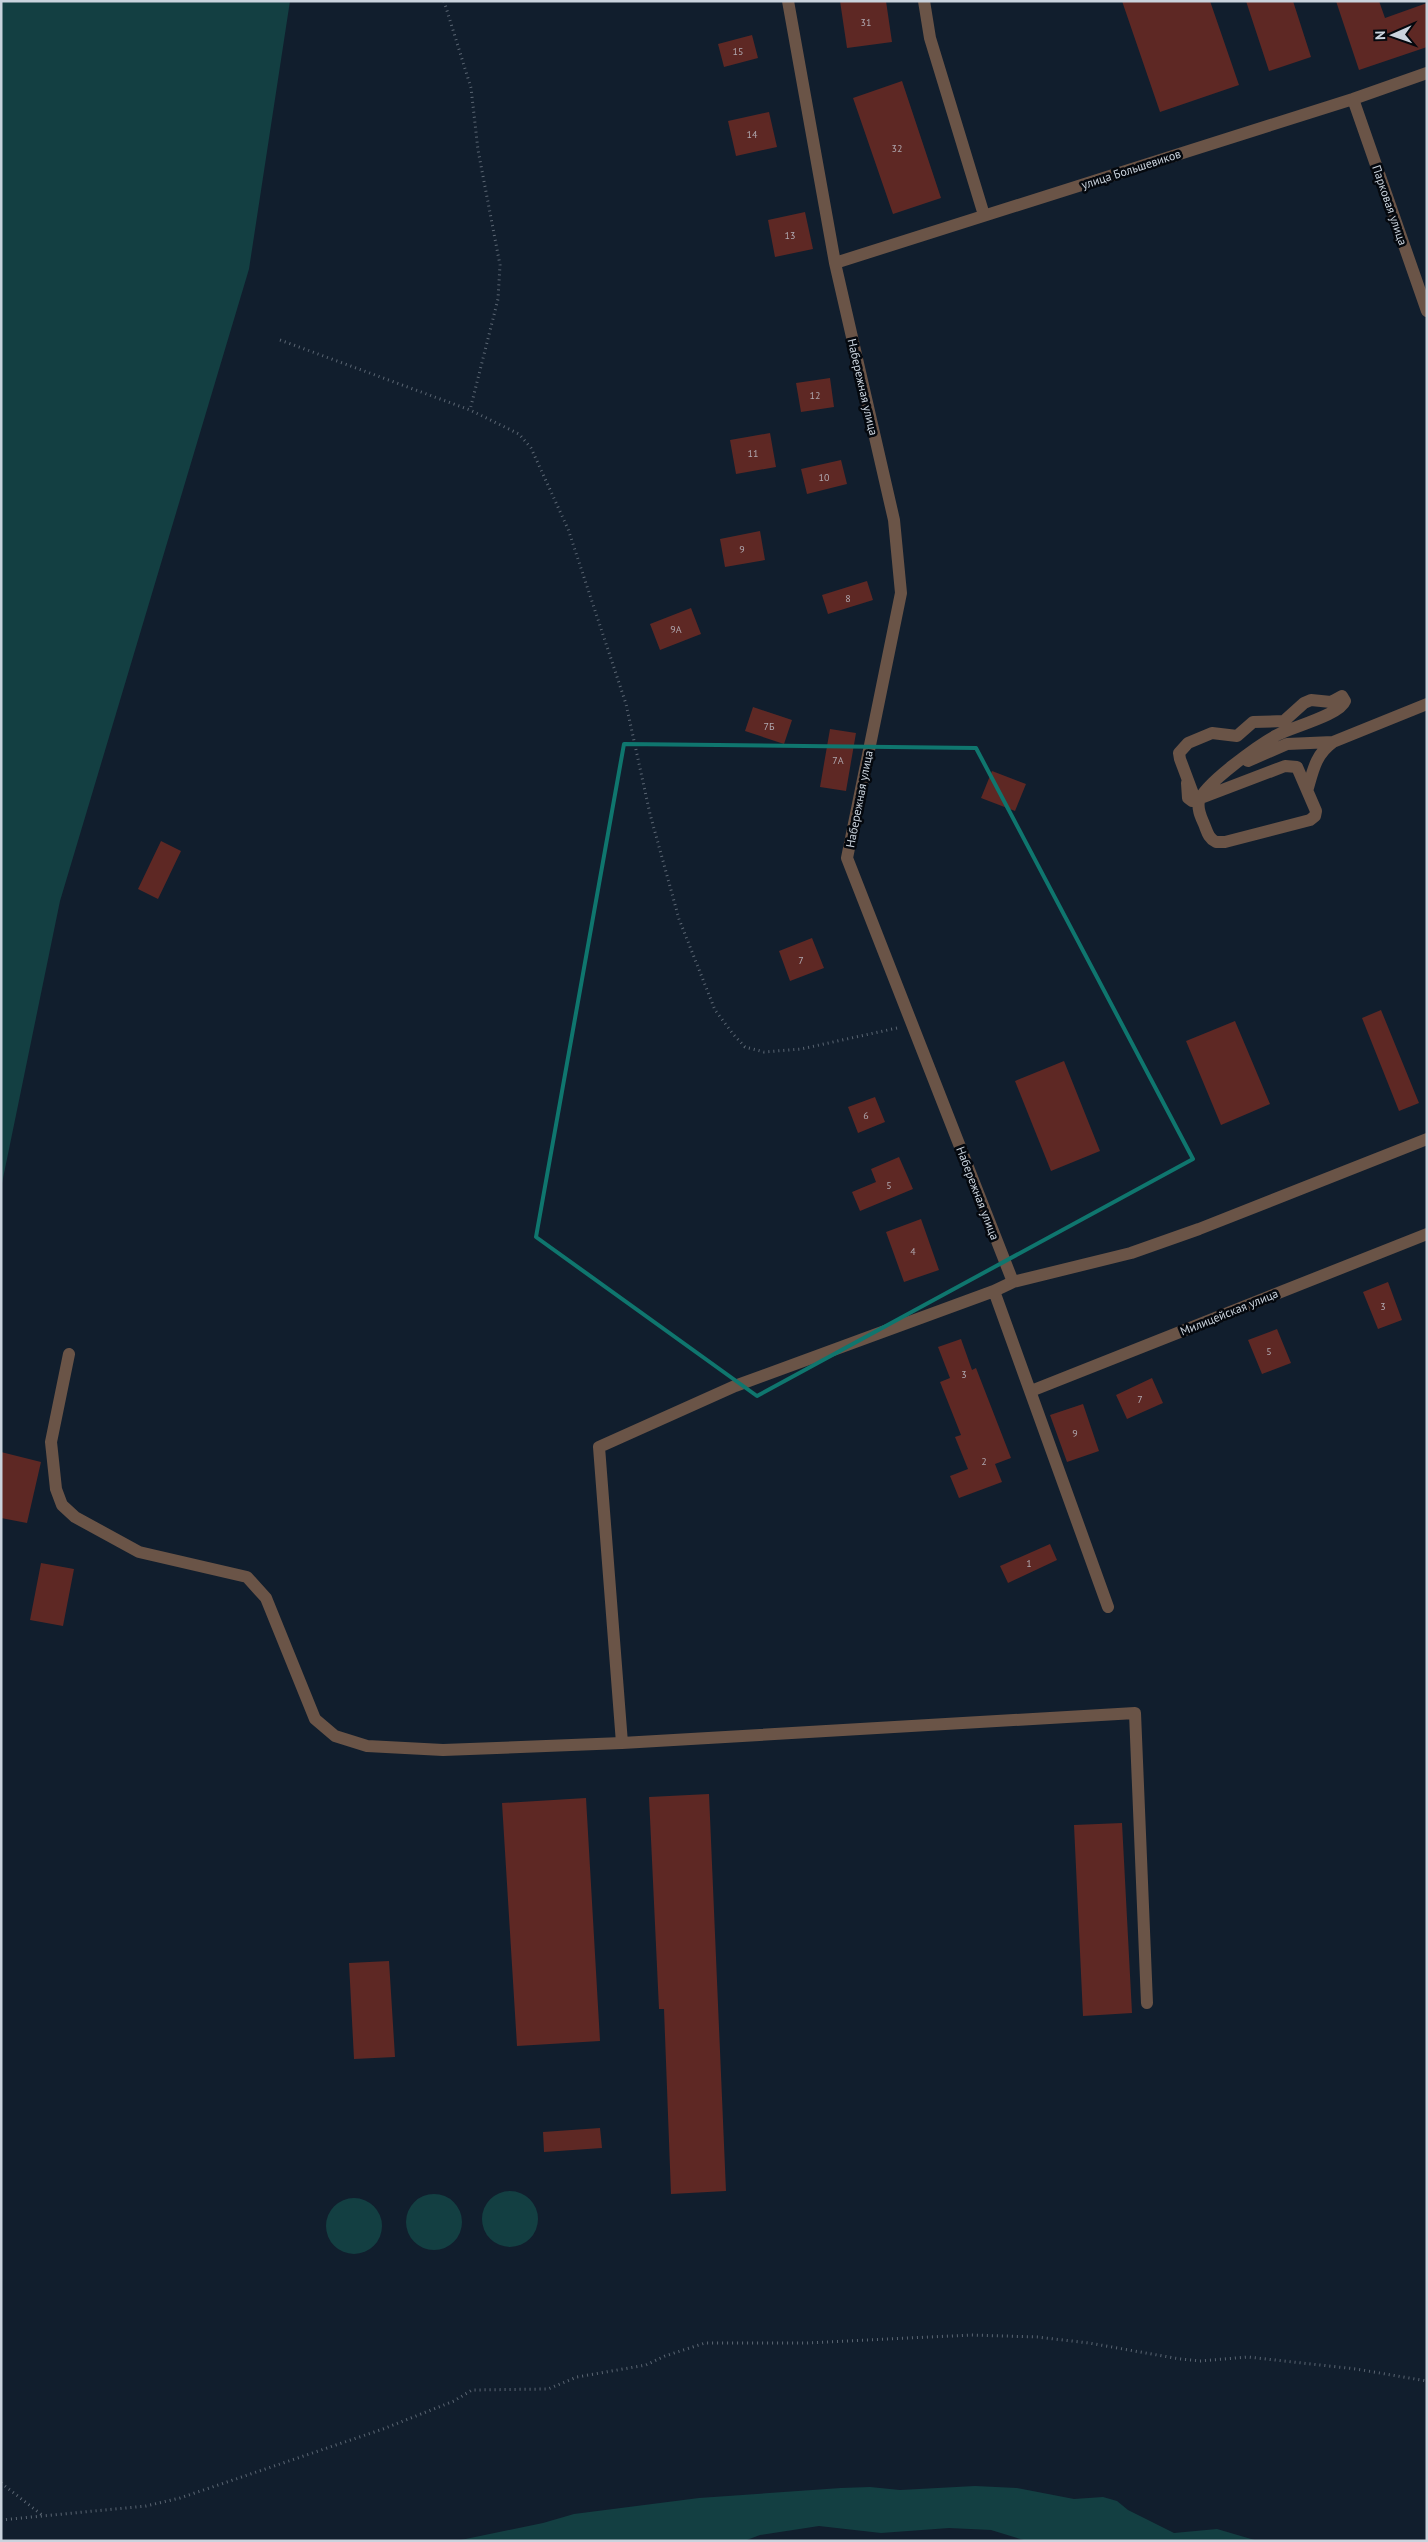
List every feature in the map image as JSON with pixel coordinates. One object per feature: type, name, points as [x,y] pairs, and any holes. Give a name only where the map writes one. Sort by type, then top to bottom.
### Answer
[{"type":"street","name":"Набережная улица","points":[[788,1],[835,263],[894,520],[900,593],[847,858],[1013,1282]]},
{"type":"street","points":[[924,1],[930,38],[984,216]]},
{"type":"street","name":"улица Большевиков","points":[[835,263],[1427,73]]},
{"type":"street","name":"Парковая улица","points":[[1353,98],[1427,311]]},
{"type":"street","points":[[1287,744],[1308,788],[1316,811],[1313,818],[1302,823],[1225,842],[1211,840],[1199,810],[1198,798],[1211,784],[1276,736],[1340,709],[1345,701],[1342,696],[1331,702],[1311,700],[1304,703],[1284,721],[1253,722],[1237,736],[1212,733],[1188,743],[1179,753],[1180,766],[1187,783],[1188,798],[1191,801],[1198,798],[1285,766],[1297,767]]},
{"type":"street","points":[[1308,788],[1316,761],[1321,752],[1333,742],[1427,704]]},
{"type":"street","points":[[1233,767],[1287,744],[1333,742]]},
{"type":"street","points":[[622,1743],[599,1447],[736,1386],[994,1291],[1013,1282],[1131,1253],[1286,1196],[1427,1139]]},
{"type":"street","name":"Милицейская улица","points":[[1032,1391],[1427,1234]]},
{"type":"street","points":[[994,1291],[1032,1391],[1108,1607]]},
{"type":"street","points":[[68,1354],[51,1442],[56,1488],[62,1505],[75,1517],[139,1552],[247,1577],[266,1598],[315,1719],[335,1736],[367,1746],[443,1750],[622,1743],[1135,1713],[1148,2003]]},
{"type":"path","points":[[444,1],[471,88],[478,150],[500,265],[498,299],[470,410]]},
{"type":"path","points":[[280,340],[470,410],[519,434],[531,448],[568,529],[626,704],[650,814],[679,919],[715,1010],[745,1047],[764,1052],[801,1050],[912,1024]]},
{"type":"path","points":[[1,2520],[146,2506],[180,2498],[383,2429],[454,2401],[472,2390],[492,2388],[548,2389],[577,2378],[646,2365],[664,2356],[705,2343],[806,2343],[971,2336],[1037,2337],[1090,2343],[1180,2359],[1200,2361],[1255,2358],[1427,2381]]},
{"type":"path","points":[[1,2483],[43,2516]]},
{"type":"highlighted area","points":[[624,744],[976,748],[1193,1159],[757,1396],[536,1237]]},
{"type":"shaded area","points":[[1,1],[290,1],[249,269],[60,901],[1,1188]]},
{"type":"shaded area","points":[[510,2191],[525,2196],[533,2204],[538,2219],[533,2234],[525,2242],[510,2247],[495,2242],[487,2234],[482,2219],[487,2204],[495,2196]]},
{"type":"shaded area","points":[[434,2194],[449,2199],[457,2207],[462,2222],[457,2237],[449,2245],[434,2250],[419,2245],[411,2237],[406,2222],[411,2207],[419,2199]]},
{"type":"shaded area","points":[[354,2198],[369,2203],[377,2211],[382,2226],[377,2241],[369,2249],[354,2254],[339,2249],[331,2241],[326,2226],[331,2211],[339,2203]]},
{"type":"shaded area","points":[[975,2486],[1017,2488],[1074,2499],[1103,2497],[1117,2501],[1128,2510],[1174,2533],[1217,2529],[1258,2541],[1027,2541],[991,2530],[949,2528],[881,2533],[819,2526],[760,2535],[744,2541],[456,2541],[543,2523],[574,2514],[699,2498],[841,2488],[870,2487],[900,2490]]},
{"type":"building","points":[[840,1],[886,1],[892,42],[847,48]]},
{"type":"building","points":[[1122,1],[1210,1],[1239,85],[1160,112]]},
{"type":"building","points":[[1246,1],[1293,1],[1311,57],[1269,71]]},
{"type":"building","points":[[1336,1],[1379,1],[1385,18],[1427,3],[1427,47],[1359,70]]},
{"type":"building","points":[[752,35],[758,58],[724,67],[718,44]]},
{"type":"building","points":[[902,81],[941,198],[893,214],[853,98]]},
{"type":"building","points":[[769,112],[777,147],[736,156],[728,121]]},
{"type":"building","points":[[805,212],[813,249],[775,257],[768,220]]},
{"type":"building","points":[[830,378],[834,407],[801,412],[796,383]]},
{"type":"building","points":[[770,433],[776,467],[736,474],[730,440]]},
{"type":"building","points":[[841,460],[847,484],[807,494],[801,469]]},
{"type":"building","points":[[760,531],[765,560],[725,567],[720,539]]},
{"type":"building","points":[[867,581],[873,600],[828,614],[822,595]]},
{"type":"building","points":[[691,608],[701,634],[660,650],[650,624]]},
{"type":"building","points":[[753,707],[792,720],[784,744],[745,731]]},
{"type":"building","points":[[830,729],[856,733],[846,791],[820,787]]},
{"type":"building","points":[[992,771],[1026,784],[1015,811],[981,798]]},
{"type":"building","points":[[161,841],[181,851],[158,899],[138,889]]},
{"type":"building","points":[[812,938],[824,968],[790,981],[779,951]]},
{"type":"building","points":[[1381,1010],[1419,1103],[1399,1111],[1362,1018]]},
{"type":"building","points":[[1235,1021],[1270,1104],[1221,1125],[1186,1041]]},
{"type":"building","points":[[1064,1061],[1100,1151],[1051,1171],[1015,1081]]},
{"type":"building","points":[[875,1097],[885,1122],[858,1133],[848,1107]]},
{"type":"building","points":[[899,1157],[913,1189],[860,1211],[852,1192],[876,1182],[871,1169]]},
{"type":"building","points":[[921,1219],[939,1270],[904,1282],[886,1232]]},
{"type":"building","points":[[1388,1282],[1402,1320],[1378,1329],[1363,1292]]},
{"type":"building","points":[[1277,1329],[1291,1363],[1262,1374],[1248,1340]]},
{"type":"building","points":[[961,1339],[972,1370],[976,1368],[1011,1458],[995,1464],[1002,1482],[959,1498],[950,1476],[968,1469],[955,1437],[961,1435],[940,1382],[950,1378],[938,1347]]},
{"type":"building","points":[[1152,1378],[1163,1403],[1127,1419],[1116,1395]]},
{"type":"building","points":[[1083,1404],[1099,1451],[1067,1462],[1050,1415]]},
{"type":"building","points":[[1,1452],[41,1462],[27,1523],[1,1518]]},
{"type":"building","points":[[1050,1544],[1057,1560],[1008,1583],[1000,1566]]},
{"type":"building","points":[[41,1563],[74,1569],[63,1626],[30,1620]]},
{"type":"building","points":[[709,1794],[726,2191],[671,2194],[664,2009],[659,2009],[649,1797]]},
{"type":"building","points":[[586,1798],[600,2041],[517,2046],[502,1803]]},
{"type":"building","points":[[1122,1823],[1132,2013],[1083,2016],[1074,1825]]},
{"type":"building","points":[[389,1961],[395,2057],[354,2059],[349,1963]]},
{"type":"building","points":[[600,2128],[602,2148],[544,2152],[543,2132]]}]
